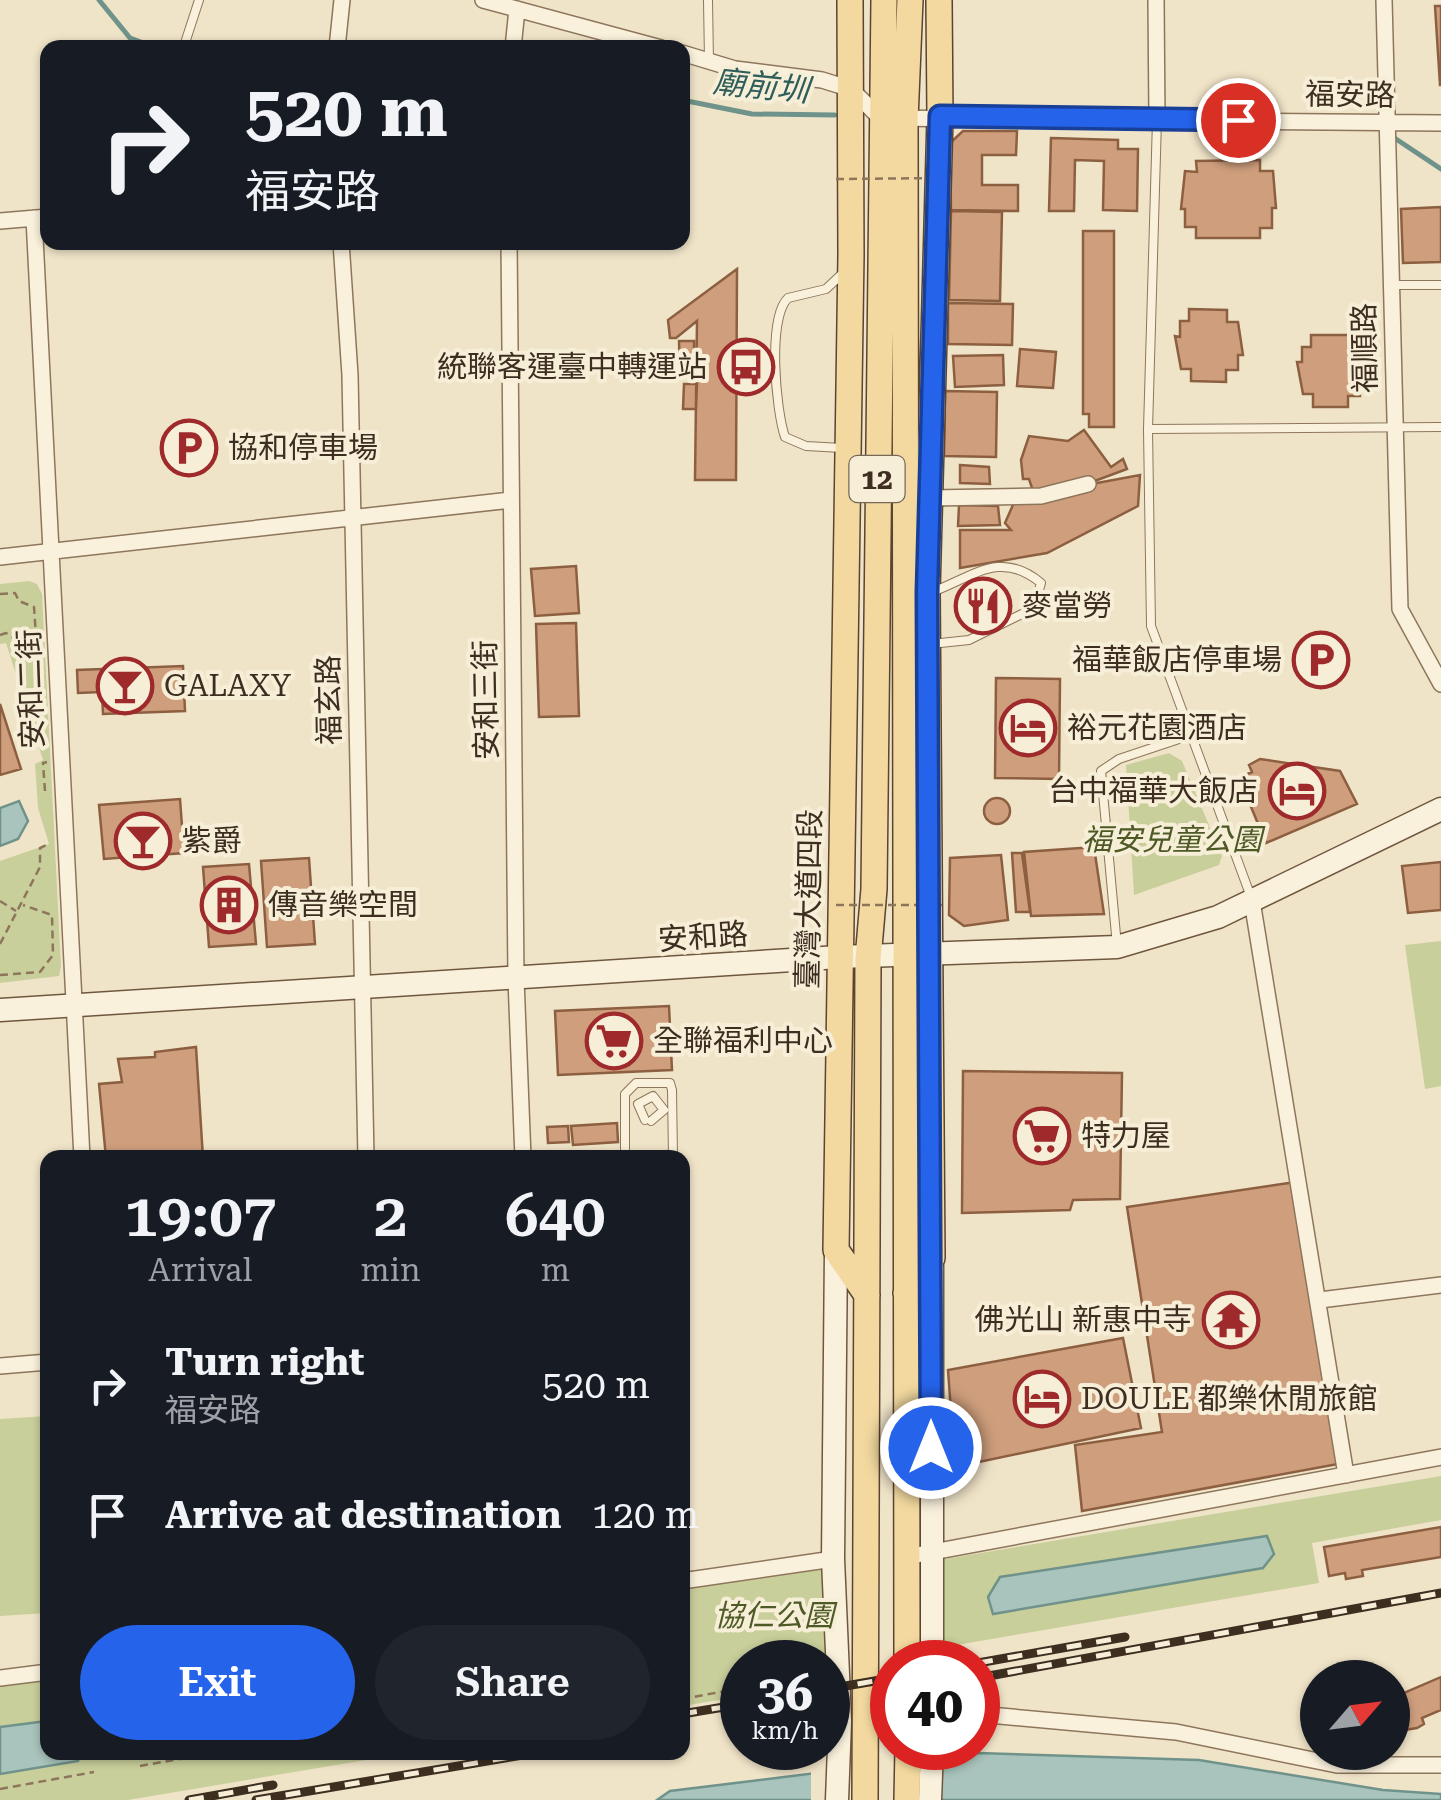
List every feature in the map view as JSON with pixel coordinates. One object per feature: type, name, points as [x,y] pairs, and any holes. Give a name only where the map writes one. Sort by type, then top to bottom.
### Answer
[{"type":"main road","name":"臺灣大道四段","points":[[837,1800],[840,1721],[833,1559],[851,256],[850,0]]},
{"type":"main road","name":"臺灣大道四段","points":[[884,0],[892,119],[918,957],[932,1258],[918,1555],[909,1640]]},
{"type":"main road","name":"臺灣大道四段","points":[[865,1800],[868,958],[874,888],[892,119],[910,0]]},
{"type":"main road","name":"臺灣大道四段","points":[[929,1640],[918,1555],[906,1293],[931,498],[939,0]]},
{"type":"main road","name":"安和路","points":[[0,1010],[839,958],[1117,947],[1179,932],[1252,901],[1441,809]]},
{"type":"main road","points":[[836,1250],[867,1295]]},
{"type":"main road","points":[[906,1293],[932,1258]]},
{"type":"main road","points":[[907,1800],[908,1770]]},
{"type":"main road","points":[[930,1800],[931,1770]]},
{"type":"street","points":[[338,40],[342,0]]},
{"type":"street","points":[[483,0],[519,5],[635,40]]},
{"type":"street","points":[[1156,0],[1157,120]]},
{"type":"street","name":"福順路","points":[[1384,0],[1400,609],[1441,684]]},
{"type":"street","points":[[515,40],[519,5]]},
{"type":"street","points":[[690,55],[851,89],[892,119]]},
{"type":"street","name":"福安路","points":[[892,119],[940,116],[1441,123]]},
{"type":"street","points":[[0,221],[40,217]]},
{"type":"street","name":"安和二街","points":[[42,250],[71,1007],[81,1150]]},
{"type":"street","name":"福玄路","points":[[341,250],[354,516],[366,1150]]},
{"type":"street","name":"安和三街","points":[[510,250],[516,979],[523,1150]]},
{"type":"street","points":[[931,498],[1041,496],[1088,484]]},
{"type":"street","points":[[0,557],[511,500]]},
{"type":"street","points":[[1252,901],[1346,1475]]},
{"type":"street","points":[[1320,1300],[1441,1285]]},
{"type":"street","points":[[0,1366],[40,1363]]},
{"type":"street","points":[[918,1555],[1441,1457]]},
{"type":"street","points":[[690,1580],[833,1559]]},
{"type":"street","points":[[0,1678],[40,1673]]},
{"type":"street","points":[[1000,1716],[1176,1732],[1338,1765],[1441,1765]]},
{"type":"lane","points":[[186,40],[199,0]]},
{"type":"lane","points":[[708,0],[710,60]]},
{"type":"lane","points":[[1157,120],[1148,429],[1151,626],[1188,736],[1252,901]]},
{"type":"lane","points":[[846,448],[806,446],[785,438],[778,417],[777,321],[788,298],[832,285],[851,256]]},
{"type":"lane","points":[[1391,285],[1441,285]]},
{"type":"lane","points":[[1148,429],[1441,427]]},
{"type":"lane","points":[[927,592],[992,566],[1019,567],[1040,583],[1034,608],[969,640],[927,644]]},
{"type":"lane","points":[[1117,947],[1101,770],[1119,759],[1188,736]]},
{"type":"lane","points":[[625,1150],[626,1094],[636,1083],[662,1082],[672,1090],[674,1150]]},
{"type":"path","points":[[836,179],[946,178]]},
{"type":"path","points":[[0,594],[15,593],[34,607],[48,762],[43,763],[46,796]]},
{"type":"path","points":[[0,635],[6,633],[36,653]]},
{"type":"path","points":[[0,944],[40,868],[40,848],[50,844],[48,828]]},
{"type":"path","points":[[0,901],[16,911]]},
{"type":"path","points":[[0,975],[40,972],[53,955],[52,915],[20,904]]},
{"type":"path","points":[[836,905],[942,905]]},
{"type":"path","points":[[690,1698],[720,1692]]},
{"type":"path","points":[[140,1766],[173,1760]]},
{"type":"path","points":[[0,1789],[94,1772]]},
{"type":"green space","points":[[0,584],[37,584],[42,594],[61,966],[59,976],[0,983],[0,861],[49,844],[38,808],[35,764],[43,760],[6,643],[0,644]]},
{"type":"green space","name":"福安兒童公園","points":[[1169,753],[1182,761],[1222,856],[1219,865],[1134,895],[1126,765]]},
{"type":"green space","points":[[1441,941],[1441,1086],[1425,1089],[1405,945]]},
{"type":"green space","points":[[40,1416],[40,1613],[0,1616],[0,1419]]},
{"type":"green space","points":[[1441,1476],[1441,1520],[1312,1543],[1319,1583],[986,1640],[933,1640],[933,1561]]},
{"type":"green space","name":"協仁公園","points":[[827,1563],[828,1640],[720,1640],[720,1700],[690,1705],[690,1583]]},
{"type":"green space","points":[[40,1675],[40,1760],[366,1760],[128,1800],[0,1800],[0,1681]]},
{"type":"water","points":[[19,801],[28,821],[18,839],[0,846],[0,808]]},
{"type":"water","points":[[1267,1536],[1274,1554],[1263,1568],[993,1614],[988,1597],[1000,1577]]},
{"type":"water","points":[[40,1722],[40,1760],[78,1761],[0,1774],[0,1727]]},
{"type":"water","points":[[1000,1754],[1199,1760],[1383,1790],[1441,1794],[1441,1800],[657,1800],[670,1791],[850,1769],[1000,1770]]},
{"type":"pier","points":[[870,1761],[870,1770],[943,1770],[942,1800],[811,1800],[811,1770],[850,1770],[850,1764]]},
{"type":"building","points":[[1435,6],[1441,6],[1441,85],[1440,85]]},
{"type":"building","points":[[963,131],[1017,131],[1016,155],[982,155],[982,185],[1018,185],[1018,211],[951,210],[950,143]]},
{"type":"building","points":[[1051,138],[1118,140],[1118,149],[1138,149],[1137,211],[1103,210],[1104,161],[1075,160],[1074,211],[1049,211]]},
{"type":"building","points":[[1260,160],[1260,171],[1273,171],[1276,208],[1272,208],[1272,228],[1260,228],[1260,238],[1196,238],[1196,227],[1185,227],[1185,209],[1181,209],[1185,171],[1197,172],[1196,161]]},
{"type":"building","points":[[1441,207],[1441,262],[1403,263],[1401,209]]},
{"type":"building","points":[[951,211],[1002,212],[1000,301],[949,300]]},
{"type":"building","points":[[1083,231],[1114,231],[1114,427],[1089,427],[1089,414],[1083,414]]},
{"type":"building","points":[[737,269],[736,480],[695,480],[697,321],[676,338],[670,338],[668,320]]},
{"type":"building","points":[[948,303],[1013,304],[1012,345],[948,344]]},
{"type":"building","points":[[1189,309],[1227,310],[1227,322],[1238,322],[1243,355],[1238,355],[1238,370],[1226,370],[1226,382],[1191,381],[1191,369],[1181,369],[1175,336],[1180,337],[1180,321],[1189,321]]},
{"type":"building","points":[[1311,335],[1349,335],[1349,348],[1361,348],[1365,380],[1360,380],[1360,396],[1348,396],[1348,407],[1313,407],[1313,394],[1303,394],[1297,362],[1302,362],[1302,347],[1311,347]]},
{"type":"building","points":[[679,341],[694,341],[694,377],[680,377]]},
{"type":"building","points":[[1020,349],[1056,352],[1053,388],[1017,386]]},
{"type":"building","points":[[1003,355],[1004,385],[955,387],[953,356]]},
{"type":"building","points":[[684,384],[697,384],[696,409],[683,409]]},
{"type":"building","points":[[945,391],[997,392],[996,457],[944,456]]},
{"type":"building","points":[[1084,430],[1111,467],[1123,459],[1127,469],[1092,482],[1033,491],[1029,479],[1023,479],[1021,460],[1029,436],[1068,441]]},
{"type":"building","points":[[960,465],[989,467],[990,484],[960,483]]},
{"type":"building","points":[[1140,475],[1138,506],[1047,553],[960,568],[960,530],[1011,530],[1005,523],[1016,498]]},
{"type":"building","points":[[959,505],[998,506],[1000,525],[958,526]]},
{"type":"building","points":[[576,566],[579,613],[535,616],[531,569]]},
{"type":"building","points":[[576,623],[579,716],[539,717],[536,624]]},
{"type":"building","points":[[183,666],[185,711],[103,714],[102,692],[78,693],[77,670]]},
{"type":"building","name":"裕元花園酒店","points":[[996,678],[1060,679],[1059,779],[995,778]]},
{"type":"building","points":[[0,704],[21,769],[0,775]]},
{"type":"building","name":"台中福華大飯店","points":[[1260,759],[1340,771],[1357,804],[1266,843],[1239,778],[1252,772],[1249,765]]},
{"type":"building","points":[[997,798],[1007,801],[1007,821],[997,824],[987,821],[984,811],[987,801]]},
{"type":"building","name":"紫爵","points":[[180,799],[184,853],[104,859],[99,805]]},
{"type":"building","points":[[1094,847],[1104,914],[1031,916],[1024,852]]},
{"type":"building","points":[[1012,853],[1022,853],[1030,912],[1016,912]]},
{"type":"building","points":[[1001,855],[1008,920],[964,926],[949,915],[950,858]]},
{"type":"building","points":[[309,858],[315,944],[267,947],[261,861]]},
{"type":"building","points":[[1441,862],[1441,910],[1408,913],[1402,866]]},
{"type":"building","name":"傳音樂空間","points":[[249,864],[256,944],[209,947],[203,867]]},
{"type":"building","name":"全聯福利中心","points":[[669,1006],[672,1070],[558,1075],[555,1011]]},
{"type":"building","points":[[196,1047],[202,1150],[105,1150],[99,1084],[122,1082],[118,1059],[155,1057],[155,1052]]},
{"type":"building","name":"特力屋","points":[[963,1071],[1122,1073],[1120,1199],[1073,1200],[1070,1210],[962,1213]]},
{"type":"building","points":[[617,1123],[618,1142],[573,1145],[571,1126]]},
{"type":"building","points":[[568,1126],[569,1142],[548,1143],[547,1127]]},
{"type":"building","name":"佛光山 新惠中寺","points":[[1296,1182],[1338,1464],[1082,1511],[1075,1445],[1162,1432],[1127,1207]]},
{"type":"building","name":"DOULE 都樂休閒旅館","points":[[1123,1338],[1141,1428],[955,1467],[948,1370]]},
{"type":"building","points":[[1441,1527],[1441,1557],[1362,1570],[1363,1576],[1346,1579],[1345,1573],[1329,1576],[1324,1547]]},
{"type":"building","points":[[1441,1677],[1441,1710],[1422,1718],[1424,1724],[1410,1729],[1410,1690]]},
{"type":"waterway","points":[[99,0],[135,40]]},
{"type":"waterway","name":"廟前圳","points":[[690,102],[752,114],[835,115]]},
{"type":"waterway","name":"廟前圳","points":[[1390,135],[1441,169]]},
{"type":"railway","points":[[1000,1674],[1441,1593]]},
{"type":"railway","points":[[1000,1659],[1125,1637]]},
{"type":"railway","points":[[850,1685],[870,1682]]},
{"type":"railway","points":[[690,1713],[720,1708]]},
{"type":"railway","points":[[256,1800],[494,1760]]},
{"type":"railway","points":[[189,1800],[273,1785]]},
{"type":"place","name":"統聯客運臺中轉運站","points":[[746,367]]},
{"type":"place","name":"協和停車場","points":[[189,448]]},
{"type":"place","name":"麥當勞","points":[[983,606]]},
{"type":"place","name":"福華飯店停車場","points":[[1321,660]]},
{"type":"place","name":"GALAXY","points":[[125,686]]},
{"type":"place","name":"裕元花園酒店","points":[[1028,728]]},
{"type":"place","name":"台中福華大飯店","points":[[1297,791]]},
{"type":"place","name":"紫爵","points":[[143,841]]},
{"type":"place","name":"傳音樂空間","points":[[229,905]]},
{"type":"place","name":"全聯福利中心","points":[[614,1041]]},
{"type":"place","name":"特力屋","points":[[1042,1136]]},
{"type":"place","name":"佛光山 新惠中寺","points":[[1231,1320]]},
{"type":"place","name":"DOULE 都樂休閒旅館","points":[[1042,1399]]},
{"type":"route","points":[[931,1448],[927,592],[940,116],[1238,120]]}]
